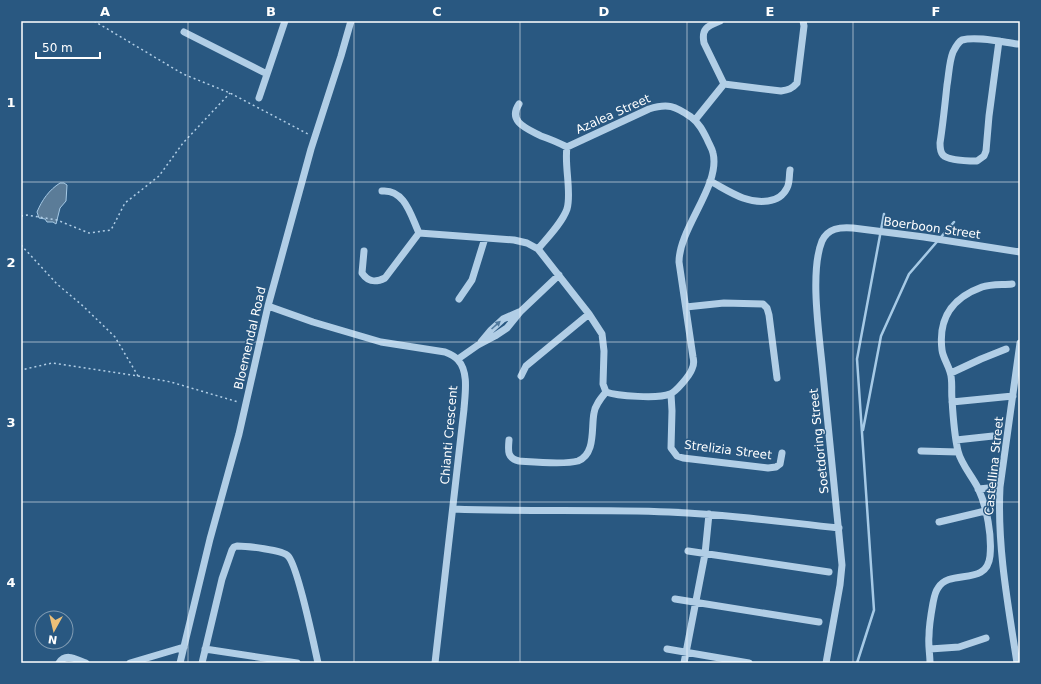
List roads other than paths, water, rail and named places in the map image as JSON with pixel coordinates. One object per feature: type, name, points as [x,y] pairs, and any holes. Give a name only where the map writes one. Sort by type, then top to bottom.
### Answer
[{"type":"street","name":"Bloemendal Road","points":[[180,663],[210,539],[246,404],[268,306],[315,137],[351,21]]},
{"type":"street","points":[[720,21],[709,26],[704,31],[703,36],[704,43],[724,84]]},
{"type":"street","points":[[724,84],[781,91],[794,87],[797,83],[804,26],[803,21]]},
{"type":"street","points":[[259,98],[283,22]]},
{"type":"street","points":[[184,32],[267,74]]},
{"type":"street","points":[[999,41],[986,151],[984,156],[977,161],[959,160],[943,155],[940,143],[949,68],[953,53],[961,41],[977,39],[999,41],[1020,44]]},
{"type":"street","points":[[695,120],[724,84]]},
{"type":"street","points":[[519,104],[516,109],[516,115],[518,122],[524,128],[567,147],[567,208],[538,249]]},
{"type":"street","name":"Azalea Street","points":[[567,147],[649,109],[660,105],[667,105],[695,120],[701,128],[714,154],[714,163],[710,181],[683,242],[679,255],[694,363],[690,372],[671,394]]},
{"type":"street","points":[[710,181],[745,199],[753,202],[761,202],[773,200],[783,196],[788,187],[790,170]]},
{"type":"street","points":[[382,191],[394,192],[402,198],[419,232]]},
{"type":"street","name":"Boerboon Street","points":[[841,227],[924,237],[1020,252]]},
{"type":"street","name":"Soetdoring Street","points":[[826,663],[840,585],[842,565],[820,347],[816,268],[818,254],[823,240],[829,232],[841,227]]},
{"type":"street","points":[[419,232],[514,240],[527,243],[538,249],[590,314],[602,334],[604,341],[603,384],[606,392],[613,395],[659,396],[671,394]]},
{"type":"street","points":[[364,251],[362,273],[369,280],[375,282],[380,281],[385,278],[419,232]]},
{"type":"street","points":[[459,299],[472,280],[485,238]]},
{"type":"street","points":[[268,306],[313,322],[381,342],[445,352],[452,354],[458,359],[478,345],[503,319],[520,312],[559,275]]},
{"type":"street","points":[[930,663],[928,638],[937,589],[945,582],[978,574],[989,564],[991,550],[989,527],[978,489],[958,452],[952,402],[951,373],[944,359],[942,350],[944,318],[953,305],[963,297],[983,287],[1012,284]]},
{"type":"street","points":[[686,307],[724,303],[762,304],[767,308],[769,315],[777,378]]},
{"type":"street","points":[[521,376],[526,366],[590,314]]},
{"type":"street","name":"Castellina Street","points":[[1017,663],[1001,545],[999,509],[1000,487],[1020,343]]},
{"type":"street","points":[[951,373],[980,359],[1006,349]]},
{"type":"street","name":"Chianti Crescent","points":[[436,663],[464,409],[464,373],[458,359]]},
{"type":"street","points":[[509,440],[509,455],[512,460],[577,461],[583,458],[590,445],[594,413],[596,407],[606,392]]},
{"type":"street","name":"Strelizia Street","points":[[671,394],[671,448],[677,456],[768,468],[776,467],[780,464],[782,453]]},
{"type":"street","points":[[952,402],[1013,396]]},
{"type":"street","points":[[956,440],[993,436]]},
{"type":"street","points":[[921,451],[958,452]]},
{"type":"street","points":[[978,489],[1000,487]]},
{"type":"street","points":[[453,510],[594,510],[709,514],[839,528]]},
{"type":"street","points":[[939,522],[985,511]]},
{"type":"street","points":[[684,663],[705,554],[709,514]]},
{"type":"street","points":[[202,663],[222,579],[230,553],[234,547],[245,546],[280,552],[289,556],[298,580],[318,663]]},
{"type":"street","points":[[688,551],[829,572]]},
{"type":"street","points":[[675,599],[819,622]]},
{"type":"street","points":[[930,648],[959,647],[986,638]]},
{"type":"street","points":[[130,663],[184,647]]},
{"type":"street","points":[[667,649],[749,663]]},
{"type":"street","points":[[205,650],[297,663]]},
{"type":"street","points":[[60,663],[63,658],[69,657],[86,663]]},
{"type":"water","points":[[60,183],[67,185],[66,201],[60,208],[56,224],[39,218],[37,212],[46,196]]},
{"type":"waterway","points":[[857,663],[874,610],[857,359],[884,214]]},
{"type":"waterway","points":[[863,430],[881,336],[909,274],[954,222]]}]
